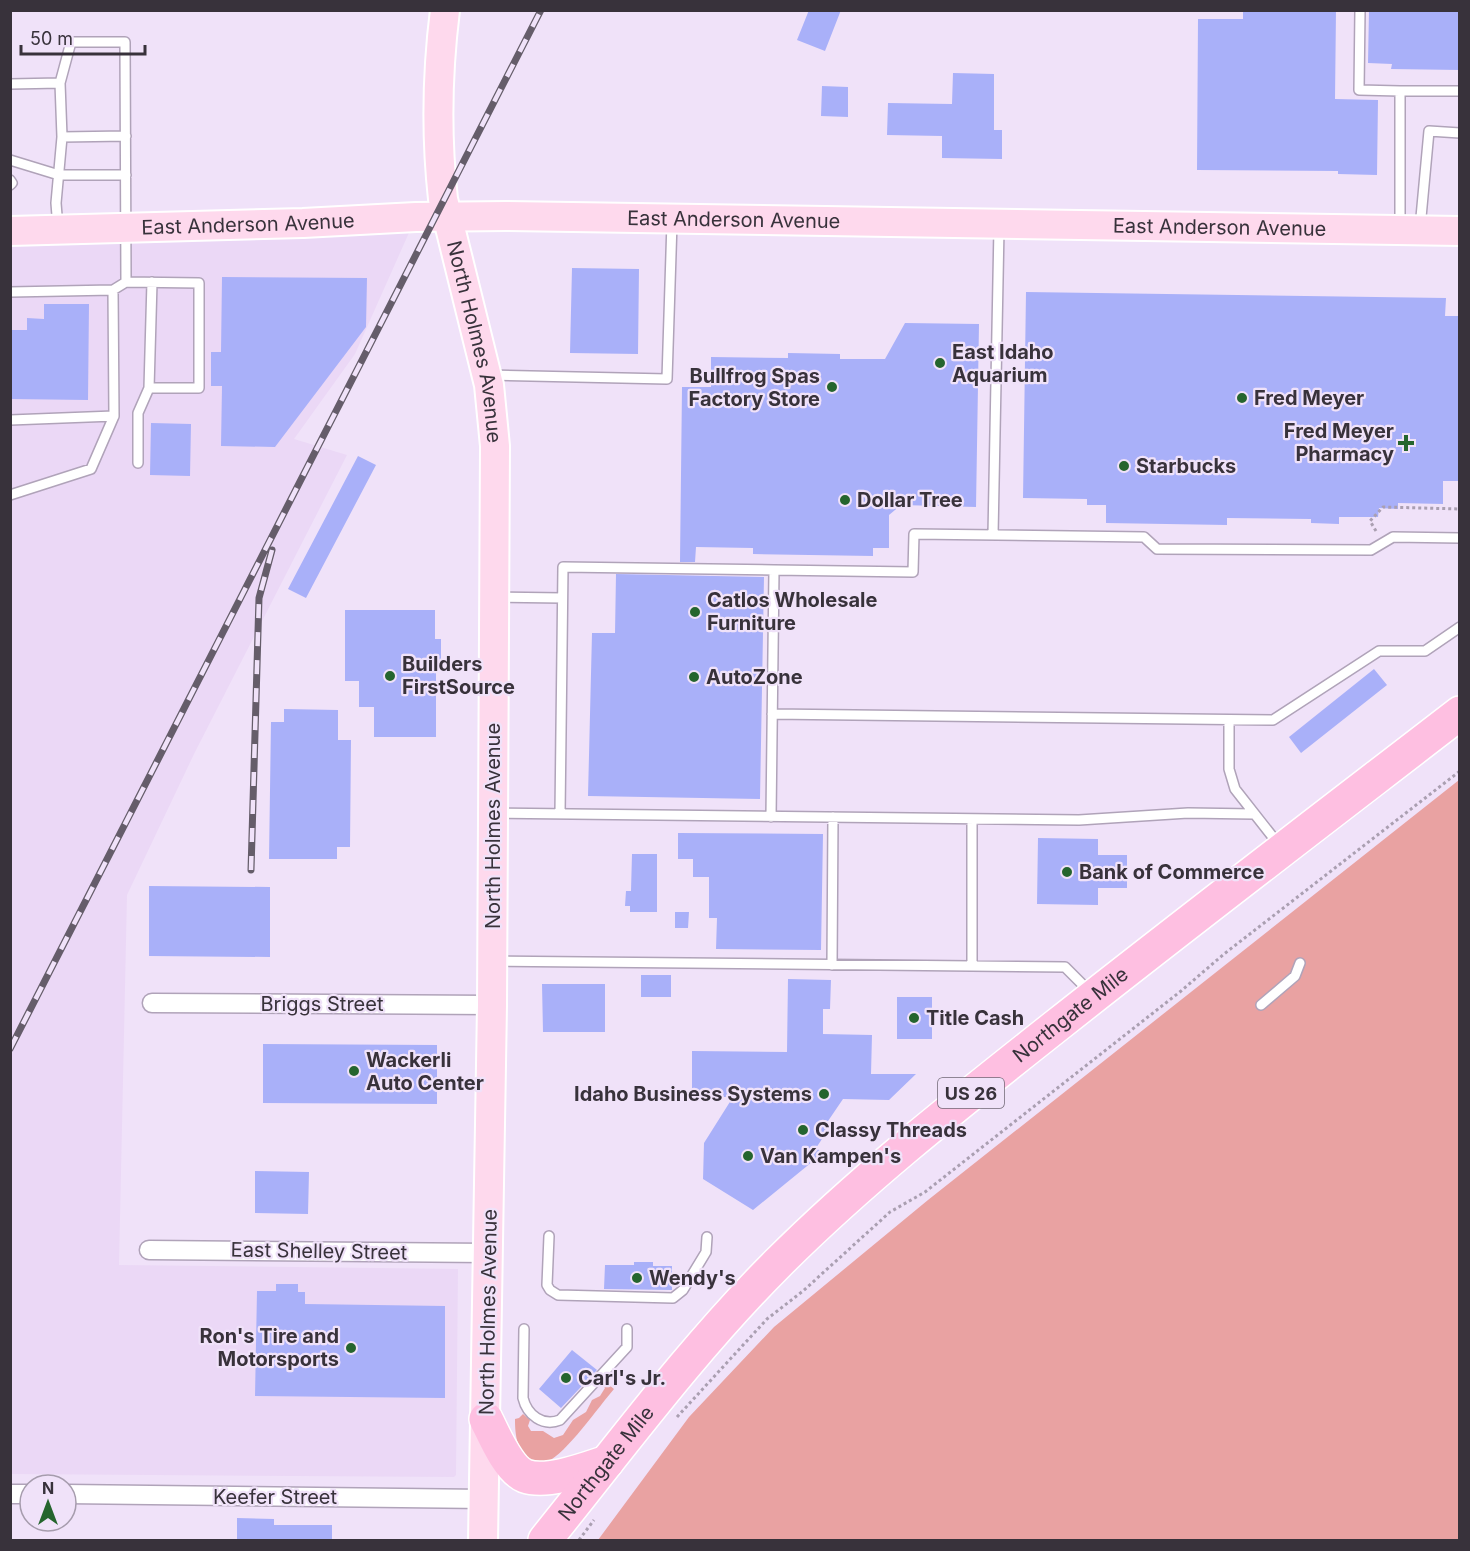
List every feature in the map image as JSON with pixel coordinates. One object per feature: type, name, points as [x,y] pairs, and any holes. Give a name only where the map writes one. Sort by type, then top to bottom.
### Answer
[{"type":"highway","name":"Northgate Mile","points":[[545,1540],[686,1364],[794,1247],[935,1123],[1093,997],[1460,713]]},
{"type":"highway","points":[[486,1419],[498,1444],[518,1471],[525,1476],[540,1478],[570,1473],[607,1462]]},
{"type":"main road","name":"North Holmes Avenue","points":[[445,10],[439,57],[437,115],[443,199],[487,375],[495,446],[492,1005],[483,1540]]},
{"type":"main road","name":"East Anderson Avenue","points":[[10,231],[448,217],[672,218],[1460,231]]},
{"type":"street","name":"Briggs Street","points":[[152,1003],[492,1005]]},
{"type":"street","name":"East Shelley Street","points":[[149,1250],[489,1253]]},
{"type":"street","name":"Keefer Street","points":[[78,1494],[485,1499]]},
{"type":"lane","points":[[1360,10],[1359,90],[1460,91]]},
{"type":"lane","points":[[58,231],[56,203],[62,137],[60,83],[71,42],[125,42],[126,282]]},
{"type":"lane","points":[[10,84],[60,83]]},
{"type":"lane","points":[[1400,91],[1410,230]]},
{"type":"lane","points":[[1410,230],[1429,131],[1460,133]]},
{"type":"lane","points":[[62,137],[126,136]]},
{"type":"lane","points":[[10,160],[59,175],[126,175]]},
{"type":"lane","points":[[10,180],[12,183],[10,185]]},
{"type":"lane","points":[[487,375],[667,379],[672,218]]},
{"type":"lane","points":[[993,535],[999,224]]},
{"type":"lane","points":[[10,292],[114,290],[126,282],[199,283],[199,388],[149,387]]},
{"type":"lane","points":[[138,463],[138,413],[149,387],[152,282]]},
{"type":"lane","points":[[10,495],[91,470],[114,416],[114,290]]},
{"type":"lane","points":[[10,420],[114,416]]},
{"type":"lane","points":[[560,814],[563,567],[913,572],[914,534],[1144,537],[1157,549],[1371,550],[1393,537],[1460,538]]},
{"type":"lane","points":[[771,817],[774,570]]},
{"type":"lane","points":[[495,597],[562,598]]},
{"type":"lane","points":[[772,714],[1273,720],[1379,651],[1425,651],[1460,627]]},
{"type":"lane","points":[[1229,720],[1229,769],[1234,789],[1282,851]]},
{"type":"lane","points":[[493,813],[1079,820],[1188,813],[1254,814]]},
{"type":"lane","points":[[832,964],[833,818]]},
{"type":"lane","points":[[972,819],[972,966]]},
{"type":"lane","points":[[492,961],[1065,967],[1093,997]]},
{"type":"lane","points":[[1261,1005],[1294,976],[1300,963]]},
{"type":"lane","points":[[549,1236],[547,1285],[558,1295],[674,1298],[683,1290],[706,1252],[707,1237]]},
{"type":"lane","points":[[524,1329],[523,1398],[525,1408],[530,1414],[550,1422],[560,1420],[627,1347],[627,1329]]},
{"type":"path","points":[[1376,531],[1370,521],[1383,507],[1460,509]]},
{"type":"path","points":[[676,1418],[767,1319],[803,1291],[890,1212],[925,1192],[1182,991],[1224,954],[1460,771]]},
{"type":"shaded area","points":[[416,217],[355,354],[294,439],[347,455],[194,754],[127,895],[119,1265],[458,1269],[456,1475],[454,1477],[11,1474],[10,231]]},
{"type":"shaded area","points":[[1459,780],[1459,1540],[598,1540],[689,1417],[774,1327],[928,1200]]},
{"type":"shaded area","points":[[603,1380],[614,1389],[564,1449],[555,1457],[543,1462],[532,1461],[523,1453],[517,1440],[515,1419],[523,1414],[530,1420],[528,1426],[531,1431],[543,1431],[554,1438],[563,1435],[573,1420],[586,1412],[592,1400],[600,1396],[605,1388],[601,1382]]},
{"type":"building","points":[[809,10],[841,10],[825,51],[797,40]]},
{"type":"building","points":[[1243,10],[1336,10],[1335,99],[1378,100],[1377,175],[1338,174],[1338,171],[1197,170],[1198,19],[1243,19]]},
{"type":"building","points":[[1369,10],[1460,10],[1460,70],[1391,69],[1392,64],[1368,63]]},
{"type":"building","points":[[953,73],[994,74],[994,130],[1002,130],[1002,159],[942,158],[942,136],[887,135],[888,103],[952,104]]},
{"type":"building","points":[[822,86],[848,87],[848,117],[821,116]]},
{"type":"building","points":[[572,268],[639,269],[638,354],[570,353]]},
{"type":"building","points":[[222,277],[367,278],[366,327],[275,447],[221,446],[222,386],[211,386],[211,352],[221,352]]},
{"type":"building","name":"Fred Meyer","points":[[1026,292],[1446,298],[1445,316],[1460,316],[1460,481],[1443,481],[1443,504],[1398,503],[1398,509],[1379,508],[1378,517],[1339,517],[1339,524],[1311,523],[1311,519],[1227,518],[1227,525],[1106,523],[1106,505],[1087,505],[1087,499],[1023,498]]},
{"type":"building","points":[[44,304],[89,304],[88,400],[10,399],[10,330],[27,330],[27,318],[44,319]]},
{"type":"building","points":[[905,323],[979,324],[976,507],[901,505],[889,515],[889,548],[873,548],[873,556],[753,554],[753,548],[696,547],[695,562],[680,562],[682,387],[711,387],[711,357],[788,358],[788,353],[840,354],[840,359],[885,359]]},
{"type":"building","points":[[151,423],[191,424],[190,476],[150,475]]},
{"type":"building","points":[[358,456],[376,465],[306,598],[288,589]]},
{"type":"building","points":[[616,574],[764,577],[760,799],[588,796],[592,633],[615,633]]},
{"type":"building","name":"Builders FirstSource","points":[[345,610],[435,610],[435,639],[441,639],[441,671],[436,671],[436,737],[374,737],[374,707],[359,707],[359,681],[345,681]]},
{"type":"building","points":[[1374,669],[1387,685],[1301,753],[1289,737]]},
{"type":"building","points":[[284,709],[338,710],[338,740],[351,740],[350,847],[337,847],[337,859],[269,859],[271,722],[284,722]]},
{"type":"building","points":[[678,833],[823,834],[821,950],[716,949],[717,918],[709,918],[709,877],[693,877],[693,859],[678,859]]},
{"type":"building","points":[[1038,838],[1098,839],[1098,855],[1127,855],[1127,888],[1098,888],[1098,905],[1037,904]]},
{"type":"building","points":[[632,854],[657,854],[657,912],[630,912],[630,906],[625,906],[626,891],[631,891]]},
{"type":"building","points":[[149,886],[270,887],[270,957],[149,956]]},
{"type":"building","points":[[675,912],[689,912],[688,928],[675,928]]},
{"type":"building","points":[[641,975],[671,975],[671,997],[641,997]]},
{"type":"building","points":[[788,979],[831,980],[830,1009],[823,1009],[823,1034],[872,1035],[871,1074],[916,1074],[889,1100],[843,1099],[826,1124],[830,1127],[816,1148],[823,1153],[753,1210],[703,1179],[704,1143],[733,1097],[692,1097],[692,1051],[787,1052]]},
{"type":"building","points":[[542,984],[605,984],[605,1032],[543,1032]]},
{"type":"building","points":[[897,997],[932,997],[932,1039],[897,1039]]},
{"type":"building","points":[[263,1044],[437,1045],[437,1104],[263,1103]]},
{"type":"building","points":[[255,1171],[309,1172],[308,1214],[255,1213]]},
{"type":"building","points":[[634,1262],[653,1262],[653,1266],[672,1266],[672,1290],[604,1289],[605,1265],[634,1265]]},
{"type":"building","name":"Ron's Tire and Motorsports","points":[[276,1284],[298,1284],[298,1292],[305,1292],[305,1304],[445,1306],[445,1398],[255,1396],[257,1291],[276,1291]]},
{"type":"building","points":[[572,1350],[597,1370],[561,1408],[539,1389]]},
{"type":"building","points":[[237,1518],[274,1519],[274,1525],[332,1525],[332,1540],[237,1540]]},
{"type":"railway","points":[[10,1049],[541,10]]},
{"type":"railway","points":[[251,870],[259,598],[272,550]]},
{"type":"place","name":"East Idaho Aquarium","points":[[940,363]]},
{"type":"place","name":"Bullfrog Spas Factory Store","points":[[832,387]]},
{"type":"place","name":"Fred Meyer","points":[[1242,398]]},
{"type":"place","name":"Fred Meyer Pharmacy","points":[[1406,443]]},
{"type":"place","name":"Starbucks","points":[[1124,466]]},
{"type":"place","name":"Dollar Tree","points":[[845,500]]},
{"type":"place","name":"Catlos Wholesale Furniture","points":[[695,612]]},
{"type":"place","name":"Builders FirstSource","points":[[390,676]]},
{"type":"place","name":"AutoZone","points":[[694,677]]},
{"type":"place","name":"Bank of Commerce","points":[[1067,872]]},
{"type":"place","name":"Title Cash","points":[[914,1018]]},
{"type":"place","name":"Wackerli Auto Center","points":[[354,1071]]},
{"type":"place","name":"Idaho Business Systems","points":[[824,1094]]},
{"type":"place","name":"Classy Threads","points":[[803,1130]]},
{"type":"place","name":"Van Kampen's","points":[[748,1156]]},
{"type":"place","name":"Wendy's","points":[[637,1278]]},
{"type":"place","name":"Ron's Tire and Motorsports","points":[[351,1348]]},
{"type":"place","name":"Carl's Jr.","points":[[566,1378]]}]
